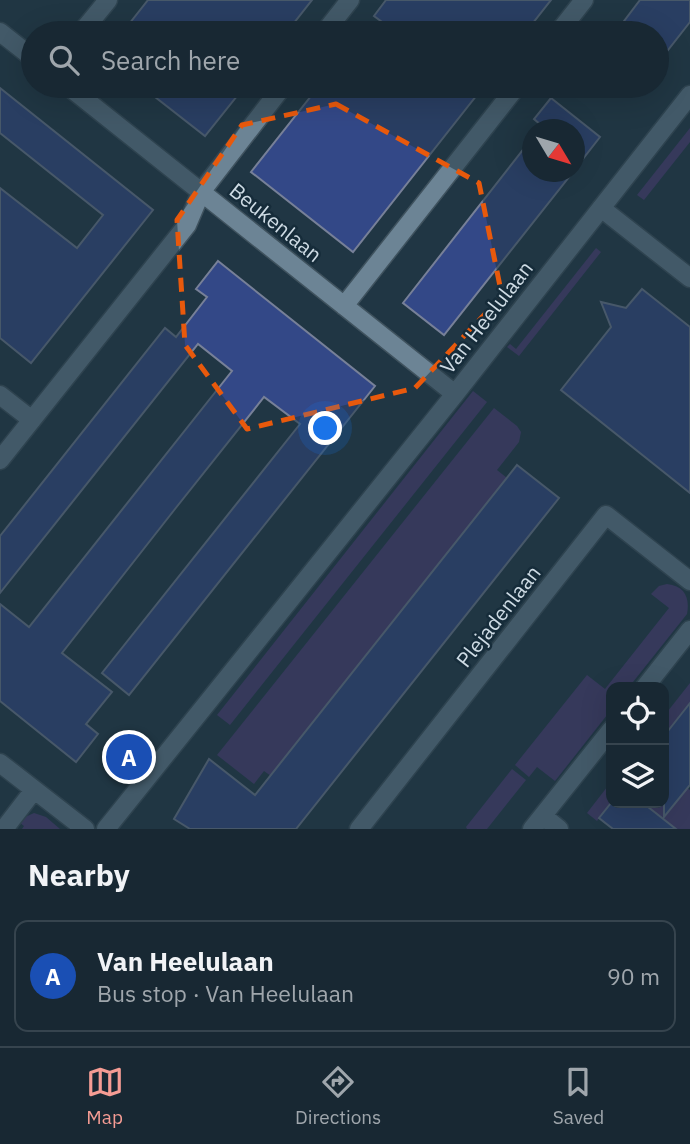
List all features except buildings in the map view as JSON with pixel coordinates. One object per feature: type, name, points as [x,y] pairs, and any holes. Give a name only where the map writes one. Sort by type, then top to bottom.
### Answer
[{"type":"street","points":[[91,21],[108,0]]},
{"type":"street","points":[[333,21],[350,0]]},
{"type":"street","points":[[567,21],[584,0]]},
{"type":"street","points":[[0,32],[21,49]]},
{"type":"street","name":"Van Heelulaan","points":[[106,829],[455,394],[690,95]]},
{"type":"street","name":"Beukenlaan","points":[[83,98],[455,394]]},
{"type":"street","points":[[0,460],[187,225],[201,192],[274,98]]},
{"type":"street","points":[[344,306],[508,98]]},
{"type":"street","points":[[601,208],[690,278]]},
{"type":"street","points":[[0,395],[32,420]]},
{"type":"street","name":"Plejadenlaan","points":[[359,829],[606,515],[690,581]]},
{"type":"street","points":[[649,682],[690,630]]},
{"type":"street","points":[[559,829],[538,822],[606,736]]},
{"type":"street","points":[[0,763],[85,829]]},
{"type":"street","points":[[4,829],[34,790]]},
{"type":"highlighted area","points":[[336,104],[479,183],[502,296],[415,388],[247,429],[185,345],[177,220],[242,125]]},
{"type":"shaded area","points":[[690,128],[690,142],[644,200],[637,195]]},
{"type":"shaded area","points":[[596,248],[601,252],[519,356],[507,347],[510,344],[516,349]]},
{"type":"shaded area","points":[[473,391],[487,402],[230,725],[217,715]]},
{"type":"shaded area","points":[[494,408],[521,432],[519,442],[497,470],[507,478],[271,776],[264,771],[254,784],[217,755]]},
{"type":"shaded area","points":[[673,585],[682,590],[687,598],[687,614],[633,682],[611,682],[669,608],[651,594],[659,586]]},
{"type":"shaded area","points":[[587,675],[605,689],[606,716],[555,781],[537,767],[529,777],[515,765]]},
{"type":"shaded area","points":[[690,683],[690,703],[669,730],[669,710]]},
{"type":"shaded area","points":[[512,769],[526,780],[487,829],[467,829],[466,827]]},
{"type":"shaded area","points":[[669,773],[690,790],[690,829],[676,829],[649,808],[669,808]]},
{"type":"shaded area","points":[[606,788],[607,808],[597,821],[587,813]]},
{"type":"shaded area","points":[[34,813],[46,817],[60,829],[22,829],[24,826],[20,823],[23,818]]},
{"type":"place","name":"Van Heelulaan","points":[[129,757]]}]
